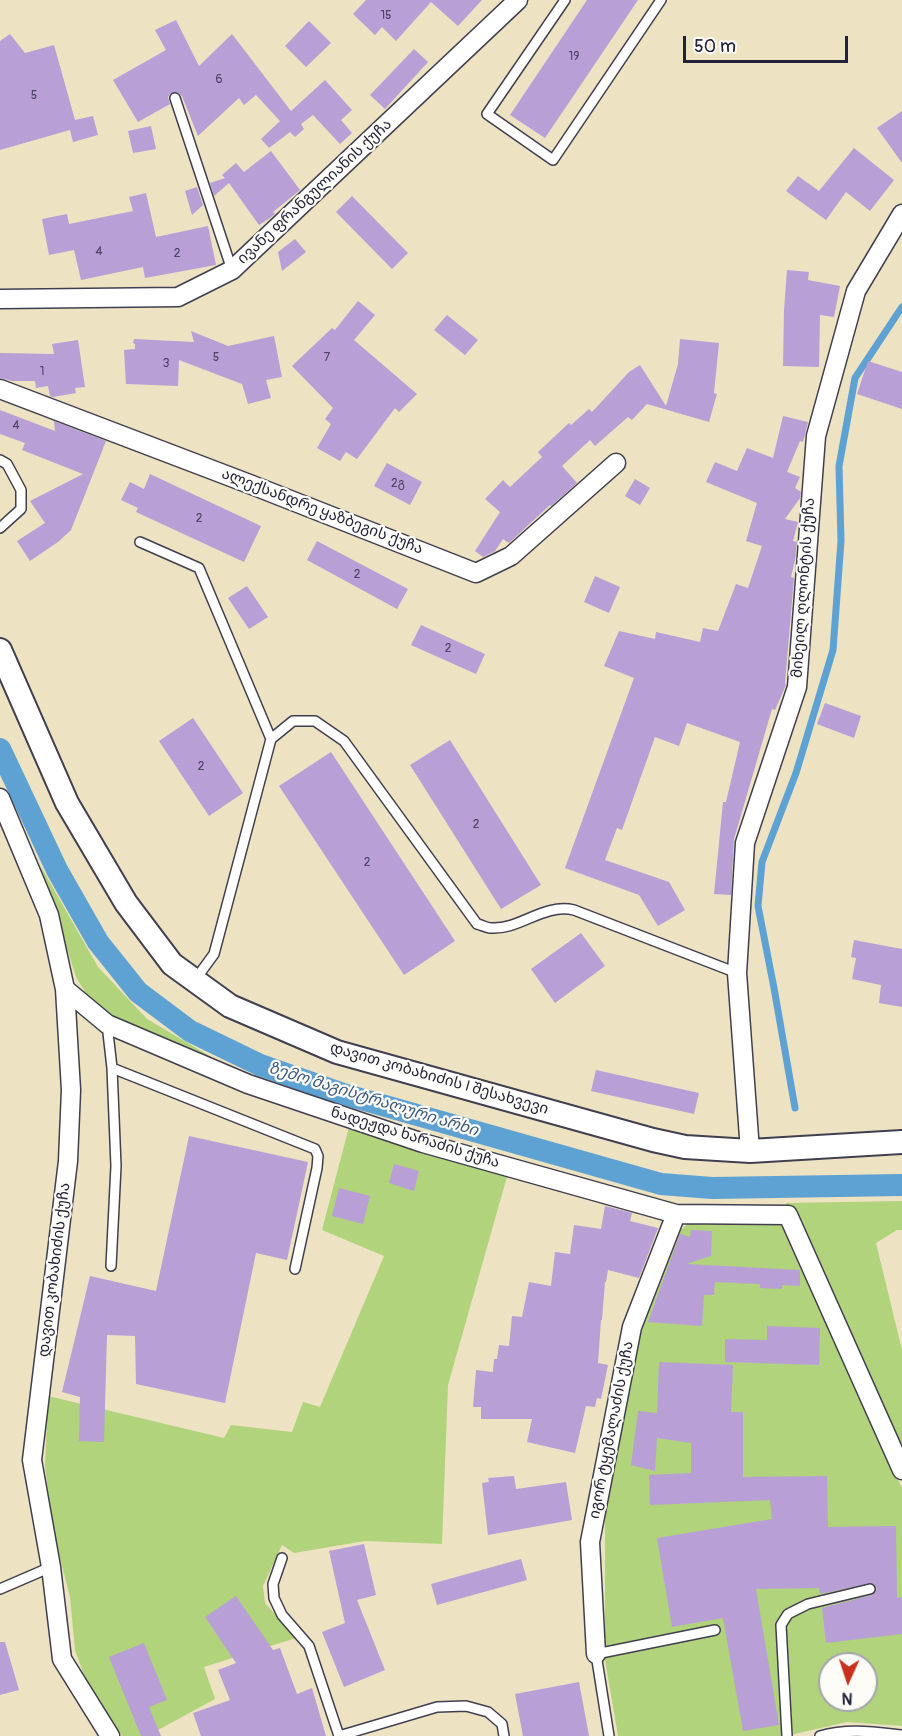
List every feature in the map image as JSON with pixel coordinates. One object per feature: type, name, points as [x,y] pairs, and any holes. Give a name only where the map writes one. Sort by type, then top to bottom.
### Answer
[{"type":"street","name":"ივანე ფრანგულიანის ქუჩა","points":[[0,299],[178,297],[232,270],[518,0]]},
{"type":"street","name":"მიხეილ ღლონტის ქუჩა","points":[[750,1151],[737,973],[745,843],[797,687],[816,436],[856,291],[902,214]]},
{"type":"street","name":"ალექსანდრე ყაზბეგის ქუჩა","points":[[0,389],[476,573],[511,556],[616,463]]},
{"type":"street","name":"დავით კობახიძის I შესახვევი","points":[[0,650],[67,803],[126,903],[172,964],[230,1006],[337,1052],[685,1147],[750,1151],[902,1142]]},
{"type":"street","name":"დავით კობახიძის ქუჩა","points":[[0,798],[49,915],[65,989],[71,1090],[68,1161],[32,1460],[51,1567],[62,1659],[110,1736]]},
{"type":"street","name":"ნადეჟდა ხარაძის ქუჩა","points":[[65,989],[107,1024],[248,1084],[423,1143],[676,1214],[788,1215],[902,1470]]},
{"type":"street","name":"იგორ ტყემალაძის ქუჩა","points":[[596,1654],[590,1542],[632,1327],[676,1214]]},
{"type":"lane","points":[[565,0],[487,114],[553,160],[661,0]]},
{"type":"lane","points":[[175,98],[232,270]]},
{"type":"lane","points":[[884,245],[902,238]]},
{"type":"lane","points":[[0,460],[8,464],[21,490],[21,509],[0,528]]},
{"type":"lane","points":[[140,542],[199,568],[271,739]]},
{"type":"lane","points":[[195,980],[214,954],[271,739],[293,721],[315,721],[344,741],[477,924],[492,928],[506,926],[563,907],[737,973]]},
{"type":"lane","points":[[107,1024],[112,1068],[116,1166],[111,1266]]},
{"type":"lane","points":[[112,1068],[315,1149],[318,1156],[295,1269]]},
{"type":"lane","points":[[282,1558],[273,1584],[274,1598],[282,1615],[309,1646],[339,1736],[437,1707],[466,1706],[488,1712],[502,1724],[504,1736]]},
{"type":"lane","points":[[0,1589],[51,1567]]},
{"type":"lane","points":[[788,1736],[781,1625],[788,1614],[808,1604],[870,1590]]},
{"type":"lane","points":[[596,1654],[715,1630]]},
{"type":"lane","name":"იგორ ტყემალაძის ქუჩა","points":[[596,1654],[609,1736]]},
{"type":"lane","points":[[820,1736],[854,1730],[902,1735]]},
{"type":"green space","points":[[40,865],[98,967],[147,1019],[230,1068],[125,1023],[90,1000],[76,977]]},
{"type":"green space","points":[[349,1127],[508,1173],[448,1385],[442,1544],[365,1541],[294,1553],[282,1545],[263,1586],[265,1603],[296,1638],[204,1667],[215,1699],[147,1736],[122,1736],[89,1689],[75,1650],[70,1597],[52,1527],[45,1466],[48,1396],[224,1438],[231,1425],[292,1432],[303,1402],[320,1407],[384,1256],[322,1230]]},
{"type":"green space","points":[[902,1201],[902,1230],[897,1230],[876,1243],[902,1350],[902,1445],[823,1276],[805,1230],[787,1208],[786,1203]]},
{"type":"green space","points":[[779,1218],[902,1488],[902,1726],[847,1722],[786,1736],[618,1736],[605,1660],[605,1516],[637,1338],[677,1233],[690,1222]]},
{"type":"building","points":[[366,0],[482,0],[458,26],[431,2],[396,41],[382,27],[375,35],[353,14]]},
{"type":"building","points":[[587,0],[638,0],[545,138],[510,115]]},
{"type":"building","points":[[176,20],[199,66],[232,34],[291,111],[325,80],[352,110],[341,120],[352,133],[340,144],[313,115],[301,124],[304,129],[295,137],[290,132],[269,148],[261,139],[280,121],[256,95],[244,105],[239,98],[198,136],[182,96],[177,92],[168,97],[170,104],[138,122],[113,80],[166,50],[155,30]]},
{"type":"building","points":[[309,21],[331,43],[306,67],[285,46]]},
{"type":"building","points":[[10,34],[25,53],[54,45],[75,120],[93,116],[98,135],[73,142],[70,130],[0,150],[0,41]]},
{"type":"building","points":[[414,49],[428,62],[385,109],[370,95]]},
{"type":"building","points":[[902,111],[902,163],[877,128]]},
{"type":"building","points":[[151,126],[156,149],[133,153],[128,131]]},
{"type":"building","points":[[854,148],[894,180],[870,211],[846,192],[826,220],[786,191],[798,176],[819,191]]},
{"type":"building","points":[[271,151],[300,190],[273,212],[275,214],[259,225],[229,183],[214,196],[210,183],[225,178],[222,175],[236,163],[244,172]]},
{"type":"building","points":[[197,187],[203,205],[192,215],[185,191]]},
{"type":"building","points":[[146,193],[156,237],[208,226],[216,265],[145,278],[143,267],[81,280],[74,250],[49,255],[42,219],[67,214],[69,224],[133,211],[129,197]]},
{"type":"building","points":[[352,196],[408,253],[392,269],[336,212]]},
{"type":"building","points":[[295,239],[306,252],[282,271],[278,252]]},
{"type":"building","points":[[787,270],[809,272],[808,280],[840,286],[834,317],[820,315],[819,367],[783,366]]},
{"type":"building","points":[[358,301],[375,315],[354,340],[417,394],[399,412],[395,408],[357,459],[346,452],[340,461],[317,448],[331,424],[325,419],[333,408],[292,366],[332,328],[335,330]]},
{"type":"building","points":[[447,315],[478,340],[465,355],[434,330]]},
{"type":"building","points":[[191,331],[228,346],[274,336],[282,377],[266,380],[271,398],[248,404],[242,384],[179,360],[178,386],[126,384],[124,350],[135,349],[134,339],[194,342]]},
{"type":"building","points":[[680,339],[719,343],[714,393],[717,394],[709,422],[647,404],[632,420],[628,417],[595,446],[590,440],[562,466],[577,483],[509,543],[503,539],[495,551],[483,557],[475,551],[500,512],[485,499],[503,480],[510,487],[542,457],[538,452],[569,423],[571,425],[589,409],[592,412],[629,372],[640,365],[666,406],[678,364]]},
{"type":"building","points":[[78,340],[85,387],[75,388],[76,393],[53,397],[50,396],[48,386],[36,388],[35,381],[12,381],[0,378],[0,353],[54,354],[52,344]]},
{"type":"building","points":[[868,361],[902,372],[902,409],[857,394]]},
{"type":"building","points":[[0,410],[55,431],[54,421],[106,441],[71,530],[30,561],[17,541],[45,523],[30,501],[83,474],[22,450],[25,443],[0,434]]},
{"type":"building","points":[[783,416],[808,422],[803,442],[800,441],[787,472],[800,477],[795,488],[801,492],[800,498],[785,519],[798,522],[793,541],[797,542],[791,577],[794,578],[786,685],[775,710],[772,709],[734,839],[731,895],[714,894],[723,802],[726,802],[740,742],[687,723],[679,746],[655,737],[622,830],[617,828],[605,860],[669,882],[685,910],[658,926],[639,895],[565,868],[634,678],[604,666],[619,631],[655,639],[656,632],[700,642],[703,628],[718,631],[736,584],[748,588],[762,546],[746,541],[757,503],[706,482],[715,462],[737,471],[747,448],[773,458]]},
{"type":"building","points":[[387,463],[422,482],[410,505],[374,486]]},
{"type":"building","points":[[150,474],[261,526],[244,562],[136,512],[138,508],[121,500],[130,482],[144,489]]},
{"type":"building","points":[[635,479],[650,488],[640,505],[625,496]]},
{"type":"building","points":[[317,541],[408,589],[397,609],[307,560]]},
{"type":"building","points":[[595,576],[620,587],[609,613],[584,602]]},
{"type":"building","points":[[247,586],[268,617],[249,629],[228,598]]},
{"type":"building","points":[[421,625],[485,654],[476,674],[411,645]]},
{"type":"building","points":[[825,703],[861,716],[854,738],[817,724]]},
{"type":"building","points":[[193,718],[243,793],[209,816],[159,741]]},
{"type":"building","points":[[450,740],[541,885],[501,909],[410,765]]},
{"type":"building","points":[[331,752],[455,941],[404,975],[279,786]]},
{"type":"building","points":[[581,933],[605,966],[555,1003],[531,969]]},
{"type":"building","points":[[854,940],[902,949],[902,1007],[879,1003],[881,985],[852,979],[856,958],[851,957]]},
{"type":"building","points":[[596,1070],[699,1093],[694,1114],[591,1091]]},
{"type":"building","points":[[189,1136],[308,1162],[287,1260],[256,1253],[225,1403],[136,1384],[135,1336],[107,1335],[104,1442],[79,1441],[80,1397],[62,1392],[90,1276],[156,1291]]},
{"type":"building","points":[[394,1164],[419,1171],[414,1191],[389,1183]]},
{"type":"building","points":[[339,1188],[370,1196],[363,1224],[332,1216]]},
{"type":"building","points":[[605,1206],[632,1213],[630,1221],[658,1228],[639,1278],[608,1270],[598,1363],[608,1365],[601,1399],[597,1398],[595,1407],[586,1406],[575,1453],[527,1442],[532,1419],[481,1419],[481,1407],[473,1407],[476,1370],[493,1372],[494,1359],[497,1359],[499,1345],[509,1346],[512,1316],[522,1317],[529,1282],[551,1286],[555,1252],[570,1254],[574,1225],[601,1229]]},
{"type":"building","points":[[691,1230],[712,1231],[711,1256],[686,1264],[800,1270],[800,1286],[782,1285],[782,1289],[760,1288],[760,1284],[715,1282],[714,1295],[704,1295],[702,1326],[648,1322],[680,1234],[690,1237]]},
{"type":"building","points":[[767,1326],[820,1328],[819,1365],[725,1362],[725,1339],[767,1340]]},
{"type":"building","points":[[659,1362],[733,1365],[731,1412],[743,1412],[743,1477],[827,1476],[828,1527],[896,1526],[897,1598],[902,1597],[902,1634],[826,1643],[822,1608],[872,1595],[877,1588],[872,1583],[820,1594],[819,1588],[756,1589],[779,1725],[743,1731],[723,1618],[672,1627],[657,1538],[772,1519],[770,1500],[650,1505],[649,1475],[691,1473],[691,1443],[657,1438],[655,1471],[631,1465],[638,1411],[657,1413]]},
{"type":"building","points":[[514,1476],[516,1489],[566,1482],[572,1520],[488,1535],[482,1483],[489,1482],[488,1478]]},
{"type":"building","points":[[364,1544],[376,1595],[357,1600],[385,1670],[344,1687],[322,1632],[345,1623],[329,1551]]},
{"type":"building","points":[[521,1559],[527,1580],[437,1605],[431,1584]]},
{"type":"building","points":[[236,1596],[273,1650],[280,1648],[297,1694],[312,1688],[326,1736],[201,1736],[193,1713],[230,1700],[218,1670],[236,1663],[205,1617]]},
{"type":"building","points":[[0,1642],[5,1642],[19,1690],[0,1695]]},
{"type":"building","points":[[144,1643],[167,1700],[149,1707],[161,1736],[141,1736],[109,1657]]},
{"type":"building","points":[[579,1682],[589,1736],[523,1736],[515,1694]]},
{"type":"waterway","points":[[795,1108],[758,906],[762,862],[796,773],[833,650],[841,541],[839,466],[855,378],[902,307]]},
{"type":"waterway","name":"ზემო მაგისტრალური არხი","points":[[0,749],[57,870],[98,942],[138,992],[190,1031],[260,1065],[343,1094],[661,1184],[712,1188],[902,1185]]}]
